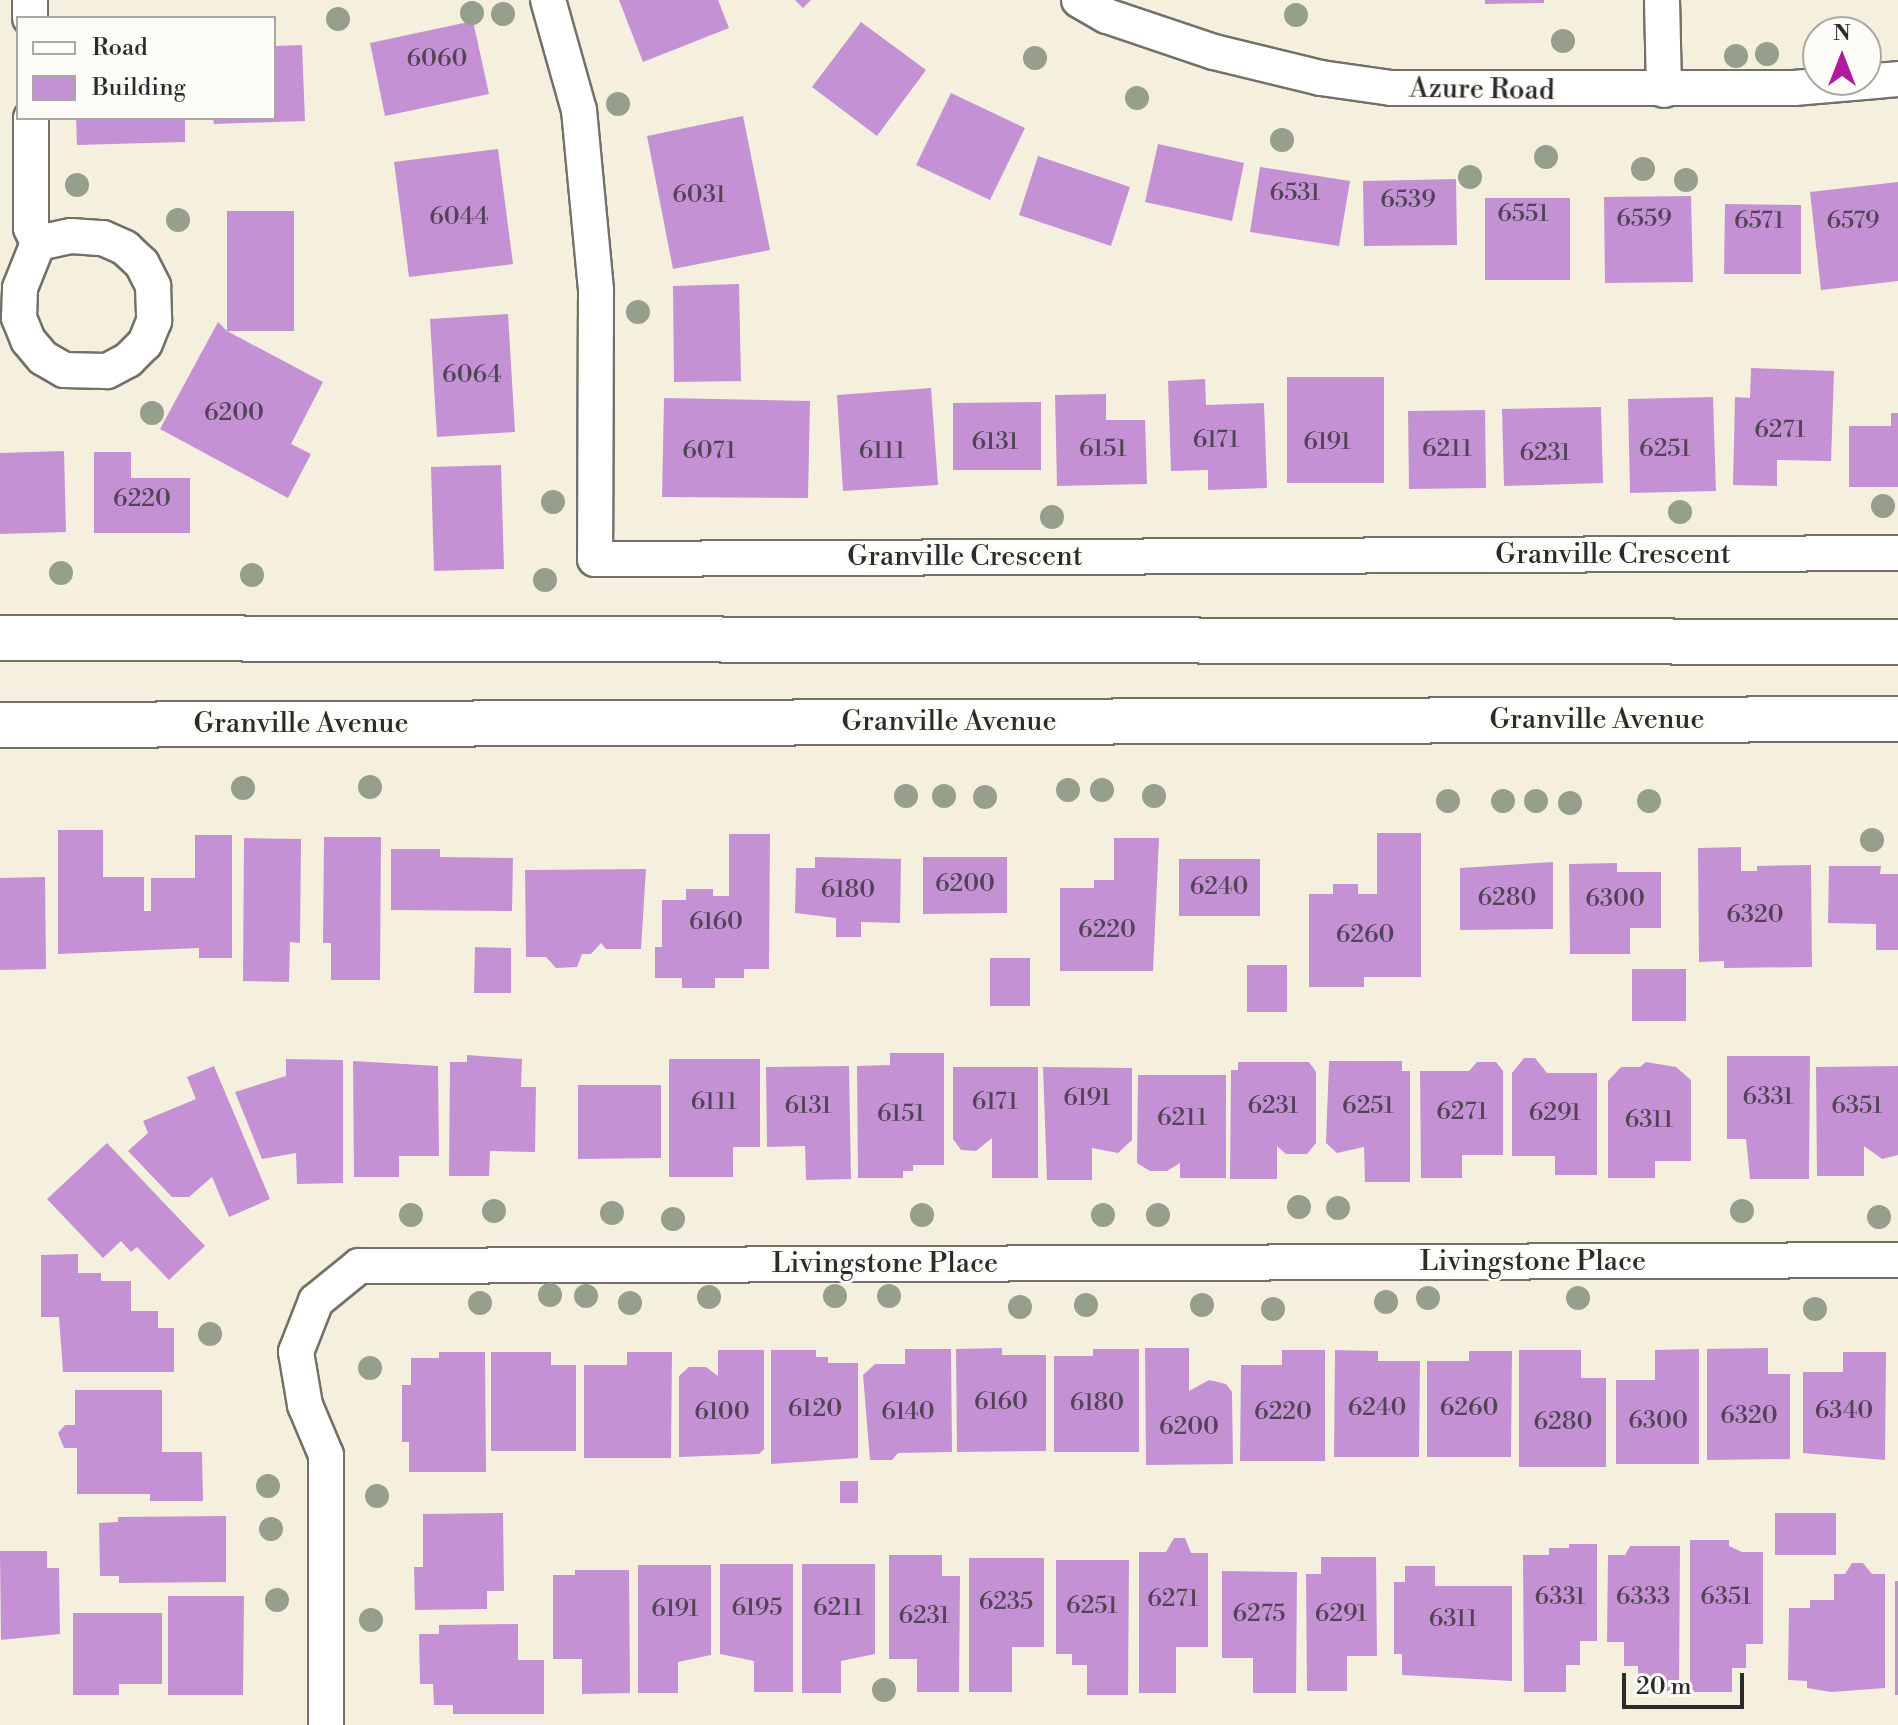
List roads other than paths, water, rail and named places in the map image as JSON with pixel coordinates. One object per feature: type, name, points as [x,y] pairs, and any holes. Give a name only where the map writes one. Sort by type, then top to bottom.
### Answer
[{"type":"main road","points":[[0,638],[1898,642]]},
{"type":"main road","name":"Granville Avenue","points":[[0,725],[1898,719]]},
{"type":"street","name":"Granville Crescent","points":[[548,0],[579,110],[596,291],[595,559],[1898,553]]},
{"type":"street","name":"Azure Road","points":[[1079,0],[1107,16],[1214,52],[1321,78],[1450,91],[1822,87],[1898,79]]},
{"type":"street","points":[[1662,0],[1664,90]]},
{"type":"street","points":[[31,120],[31,228],[38,243],[20,288],[19,318],[28,340],[64,370],[88,374],[128,360],[145,343],[154,321],[153,286],[142,264],[103,238],[71,236],[38,243]]},
{"type":"street","name":"Livingstone Place","points":[[326,1725],[326,1455],[305,1405],[296,1352],[316,1301],[359,1266],[1898,1260]]}]
